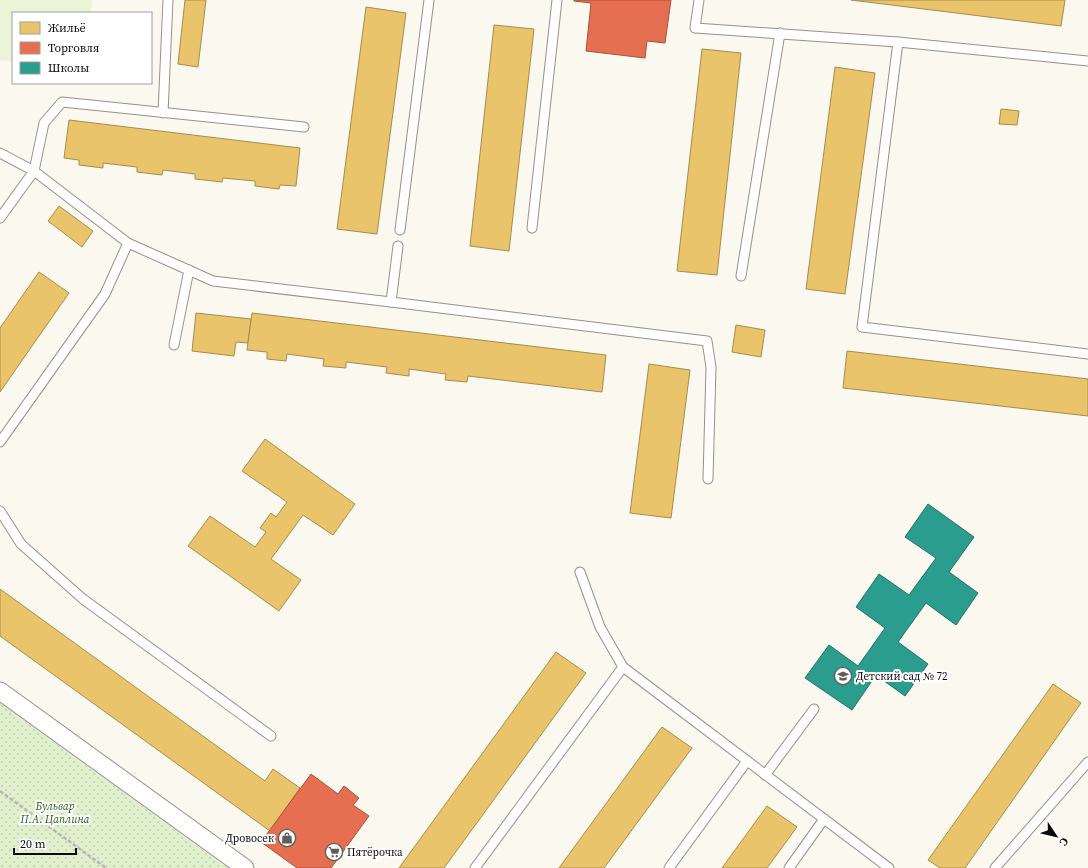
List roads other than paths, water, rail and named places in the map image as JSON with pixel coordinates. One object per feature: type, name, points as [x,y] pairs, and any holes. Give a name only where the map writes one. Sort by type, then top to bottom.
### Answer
[{"type":"street","points":[[0,691],[244,868]]},
{"type":"lane","points":[[163,113],[168,0]]},
{"type":"lane","points":[[400,230],[429,0]]},
{"type":"lane","points":[[532,228],[557,0]]},
{"type":"lane","points":[[699,0],[695,28],[898,42],[1088,61]]},
{"type":"lane","points":[[741,276],[780,33]]},
{"type":"lane","points":[[898,42],[862,327],[1088,354]]},
{"type":"lane","points":[[0,218],[34,171],[44,123],[62,102],[304,127]]},
{"type":"lane","points":[[0,153],[34,171],[128,243],[213,281],[707,341],[711,367],[708,479]]},
{"type":"lane","points":[[0,442],[105,294],[128,243]]},
{"type":"lane","points":[[391,302],[398,246]]},
{"type":"lane","points":[[174,344],[189,270]]},
{"type":"lane","points":[[0,511],[21,544],[83,599],[271,736]]},
{"type":"lane","points":[[580,572],[600,627],[623,667],[890,868]]},
{"type":"lane","points":[[476,868],[623,667]]},
{"type":"lane","points":[[765,775],[814,709]]},
{"type":"lane","points":[[669,868],[747,760]]},
{"type":"lane","points":[[995,868],[1088,762]]},
{"type":"lane","points":[[789,868],[824,819]]},
{"type":"place","name":"Детский сад № 72","points":[[843,676]]},
{"type":"place","name":"Дровосек","points":[[287,838]]},
{"type":"place","name":"Пятёрочка","points":[[334,852]]},
{"type":"park label","name":"Бульвар П.А. Цаплина","points":[[55,812]]}]
